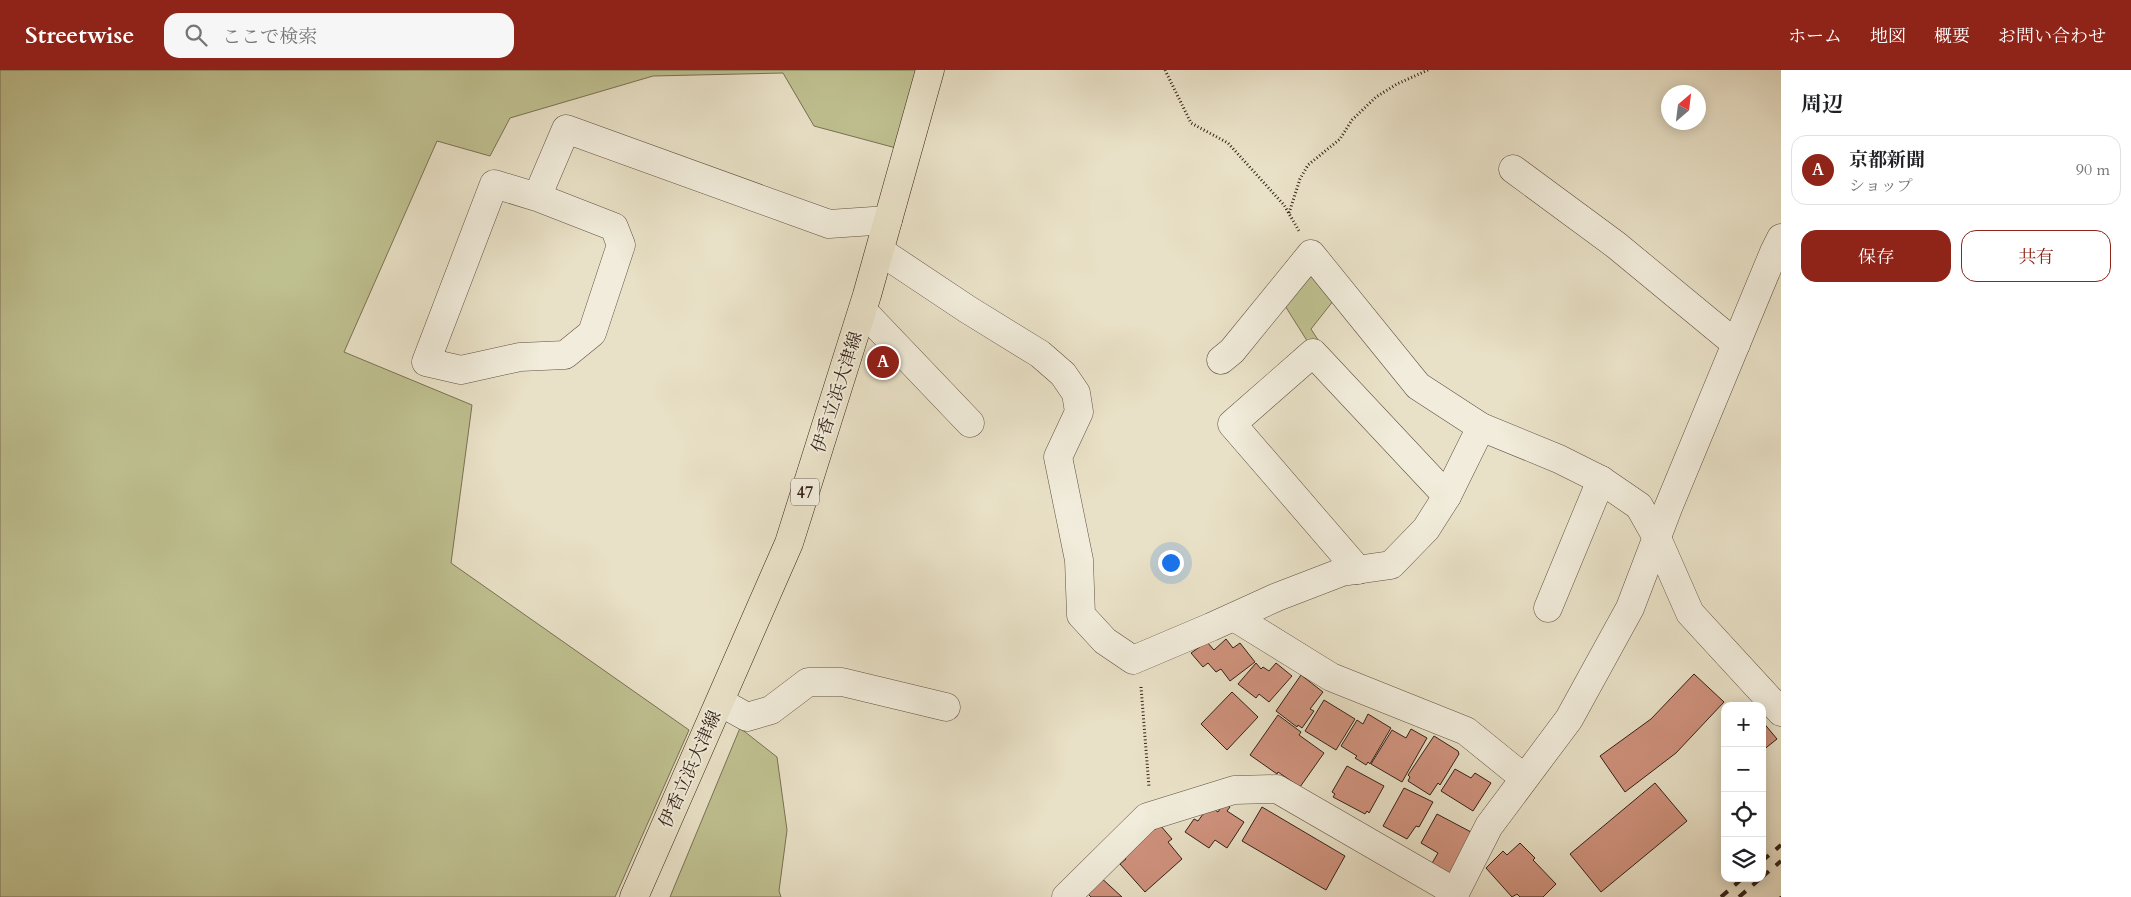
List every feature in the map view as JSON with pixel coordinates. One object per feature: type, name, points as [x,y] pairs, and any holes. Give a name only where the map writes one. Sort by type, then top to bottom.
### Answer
[{"type":"main road","name":"伊香立浜大津線","points":[[634,897],[789,543],[863,311],[930,70]]},
{"type":"street","points":[[537,197],[566,129],[829,224],[888,220]]},
{"type":"street","points":[[1513,169],[1616,245],[1736,344]]},
{"type":"street","points":[[494,184],[537,197],[614,227],[621,245],[592,333],[565,355],[520,357],[461,370],[426,362],[494,184]]},
{"type":"street","points":[[1066,897],[1147,817],[1234,790],[1277,789],[1454,894],[1488,826],[1569,719],[1630,608],[1736,344],[1781,238]]},
{"type":"street","points":[[880,251],[967,309],[1040,354],[1063,374],[1076,393],[1079,412],[1058,457],[1079,560],[1081,615],[1105,640],[1133,660],[1277,597],[1342,572],[1391,565],[1426,529],[1447,496],[1481,427]]},
{"type":"street","points":[[1221,360],[1232,351],[1311,254],[1418,386],[1481,427],[1559,459],[1601,480],[1638,506],[1657,538],[1690,613],[1781,712]]},
{"type":"street","points":[[863,311],[970,423]]},
{"type":"street","points":[[1358,570],[1232,424],[1313,354],[1447,496]]},
{"type":"street","points":[[1548,608],[1601,480]]},
{"type":"street","points":[[1234,617],[1331,677],[1466,731],[1524,778]]},
{"type":"street","points":[[720,702],[748,717],[771,710],[808,682],[842,682],[946,707]]},
{"type":"path","points":[[1165,70],[1191,123],[1228,143],[1284,205],[1311,254]]},
{"type":"path","points":[[1289,214],[1300,179],[1308,165],[1340,139],[1352,120],[1376,97],[1397,84],[1428,70]]},
{"type":"path","points":[[1147,817],[1150,779],[1140,688],[1150,652]]},
{"type":"green space","points":[[0,70],[916,70],[896,148],[814,126],[783,73],[653,76],[510,118],[490,156],[437,141],[344,352],[472,405],[451,563],[689,730],[615,897],[0,897]]},
{"type":"green space","points":[[1312,267],[1337,296],[1311,329],[1320,343],[1311,347],[1282,301]]},
{"type":"green space","points":[[740,728],[777,757],[787,830],[779,891],[781,897],[670,897]]},
{"type":"building","points":[[1226,639],[1233,648],[1240,643],[1255,662],[1230,681],[1221,669],[1216,672],[1208,663],[1203,667],[1191,653],[1207,642],[1214,650]]},
{"type":"building","points":[[1256,663],[1261,669],[1263,667],[1269,671],[1276,663],[1292,676],[1269,702],[1259,694],[1256,698],[1238,684]]},
{"type":"building","points":[[1694,674],[1724,702],[1721,702],[1721,705],[1676,753],[1625,792],[1600,756],[1651,719]]},
{"type":"building","points":[[1301,675],[1323,692],[1310,709],[1314,711],[1302,728],[1298,725],[1297,727],[1276,711]]},
{"type":"building","points":[[1232,692],[1258,717],[1227,750],[1201,724]]},
{"type":"building","points":[[1324,700],[1355,719],[1336,750],[1305,731]]},
{"type":"building","points":[[1368,714],[1391,728],[1370,764],[1368,762],[1366,765],[1355,758],[1357,756],[1341,746],[1357,720],[1363,724]]},
{"type":"building","points":[[1278,715],[1301,732],[1299,735],[1324,753],[1300,787],[1250,755]]},
{"type":"building","points":[[1766,726],[1777,739],[1766,748]]},
{"type":"building","points":[[1411,729],[1427,738],[1402,782],[1371,764],[1392,730],[1406,738]]},
{"type":"building","points":[[1434,736],[1458,751],[1459,754],[1440,785],[1438,783],[1430,795],[1408,781],[1410,777],[1408,775]]},
{"type":"building","points":[[1347,766],[1384,786],[1369,813],[1367,811],[1365,814],[1333,797],[1335,794],[1332,792]]},
{"type":"building","points":[[1455,769],[1471,778],[1475,773],[1491,783],[1473,811],[1441,791]]},
{"type":"building","points":[[1655,783],[1687,821],[1601,892],[1570,854]]},
{"type":"building","points":[[1404,788],[1433,802],[1419,827],[1416,826],[1407,839],[1383,826]]},
{"type":"building","points":[[1224,803],[1230,807],[1227,811],[1244,822],[1227,848],[1215,840],[1209,848],[1185,832],[1194,819],[1198,821],[1209,806],[1218,812]]},
{"type":"building","points":[[1262,807],[1345,856],[1326,890],[1242,841]]},
{"type":"building","points":[[1437,814],[1471,832],[1453,878],[1431,865],[1438,853],[1421,843]]},
{"type":"building","points":[[1160,825],[1172,839],[1168,842],[1182,859],[1145,892],[1120,864],[1126,859],[1123,855],[1153,828],[1156,829]]},
{"type":"building","points":[[1520,843],[1556,884],[1543,897],[1520,897],[1517,894],[1512,897],[1486,868],[1503,851],[1507,855]]},
{"type":"building","points":[[1098,875],[1122,897],[1091,897],[1084,890]]},
{"type":"railway","points":[[1766,858],[1781,845]]},
{"type":"railway","points":[[1766,874],[1781,861]]},
{"type":"railway","points":[[1721,897],[1738,882]]},
{"type":"railway","points":[[1739,897],[1756,882]]},
{"type":"place","name":"京都新聞","points":[[883,362]]}]
